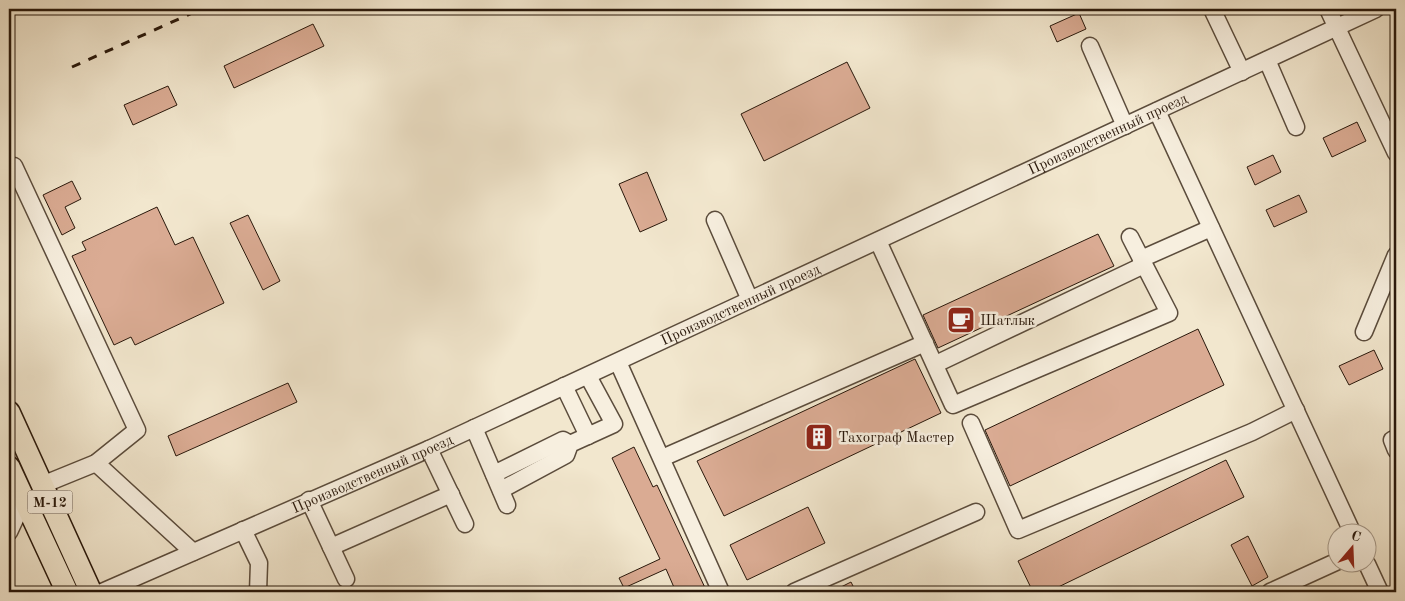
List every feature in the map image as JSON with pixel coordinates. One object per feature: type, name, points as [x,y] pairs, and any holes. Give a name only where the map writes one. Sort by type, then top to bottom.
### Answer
[{"type":"main road","name":"М-12","points":[[9,412],[91,592]]},
{"type":"main road","name":"М-12","points":[[9,467],[67,592]]},
{"type":"street","points":[[1212,9],[1242,72]]},
{"type":"street","points":[[1328,9],[1396,153]]},
{"type":"street","name":"Производственный проезд","points":[[102,592],[309,500],[430,449],[1376,9]]},
{"type":"street","points":[[1090,46],[1125,126]]},
{"type":"street","points":[[1267,60],[1296,127]]},
{"type":"street","points":[[1157,111],[1348,524]]},
{"type":"street","points":[[9,168],[14,166],[137,430],[96,462],[42,485]]},
{"type":"street","points":[[715,220],[750,300]]},
{"type":"street","points":[[938,363],[1211,228]]},
{"type":"street","points":[[878,241],[953,405],[1168,313],[1130,237]]},
{"type":"street","points":[[1364,332],[1396,256]]},
{"type":"street","points":[[662,458],[925,343]]},
{"type":"street","points":[[618,362],[721,592]]},
{"type":"street","points":[[474,428],[504,498],[566,455],[570,444],[614,424],[588,376]]},
{"type":"street","points":[[564,386],[588,436]]},
{"type":"street","points":[[971,423],[1018,530],[1252,432],[1296,410]]},
{"type":"street","points":[[1396,438],[1392,440],[1396,450]]},
{"type":"street","points":[[494,474],[563,440],[570,444]]},
{"type":"street","points":[[430,449],[465,524]]},
{"type":"street","points":[[96,462],[193,552]]},
{"type":"street","points":[[331,547],[451,494]]},
{"type":"street","points":[[9,532],[24,500]]},
{"type":"street","points":[[309,500],[346,579]]},
{"type":"street","points":[[794,592],[976,512]]},
{"type":"street","points":[[243,530],[259,563],[258,592]]},
{"type":"street","points":[[1270,592],[1328,566]]},
{"type":"street","points":[[1372,574],[1380,592]]},
{"type":"building","points":[[1079,13],[1086,29],[1057,42],[1050,26]]},
{"type":"building","points":[[313,24],[324,46],[234,88],[224,66]]},
{"type":"building","points":[[847,62],[870,108],[764,161],[741,114]]},
{"type":"building","points":[[168,86],[177,105],[133,125],[124,105]]},
{"type":"building","points":[[1357,122],[1366,141],[1332,157],[1323,138]]},
{"type":"building","points":[[1273,155],[1281,172],[1255,185],[1247,167]]},
{"type":"building","points":[[647,172],[667,220],[640,232],[619,184]]},
{"type":"building","points":[[72,181],[81,199],[65,207],[75,228],[62,235],[43,195]]},
{"type":"building","points":[[1299,195],[1307,212],[1274,227],[1266,210]]},
{"type":"building","points":[[157,207],[175,245],[193,237],[224,303],[135,345],[131,337],[114,345],[72,256],[86,250],[82,242]]},
{"type":"building","points":[[248,215],[280,281],[263,290],[230,223]]},
{"type":"building","points":[[1098,234],[1114,266],[938,348],[923,315]]},
{"type":"building","points":[[1198,329],[1224,385],[1010,486],[985,430]]},
{"type":"building","points":[[1374,350],[1383,369],[1349,385],[1339,366]]},
{"type":"building","name":"Тахограф Мастер","points":[[915,359],[941,413],[724,516],[697,461]]},
{"type":"building","points":[[288,383],[297,402],[176,456],[168,436]]},
{"type":"building","points":[[634,447],[653,487],[657,485],[707,592],[676,592],[666,569],[624,588],[619,578],[660,559],[612,458]]},
{"type":"building","points":[[1226,460],[1244,497],[1048,592],[1033,592],[1018,561]]},
{"type":"building","points":[[808,507],[825,543],[747,580],[730,545]]},
{"type":"building","points":[[1248,536],[1268,577],[1252,586],[1231,545]]},
{"type":"building","points":[[851,582],[856,592],[831,592]]},
{"type":"railway","points":[[72,67],[201,9]]},
{"type":"place","name":"Шатлык","points":[[961,320]]},
{"type":"place","name":"Тахограф Мастер","points":[[819,437]]}]
